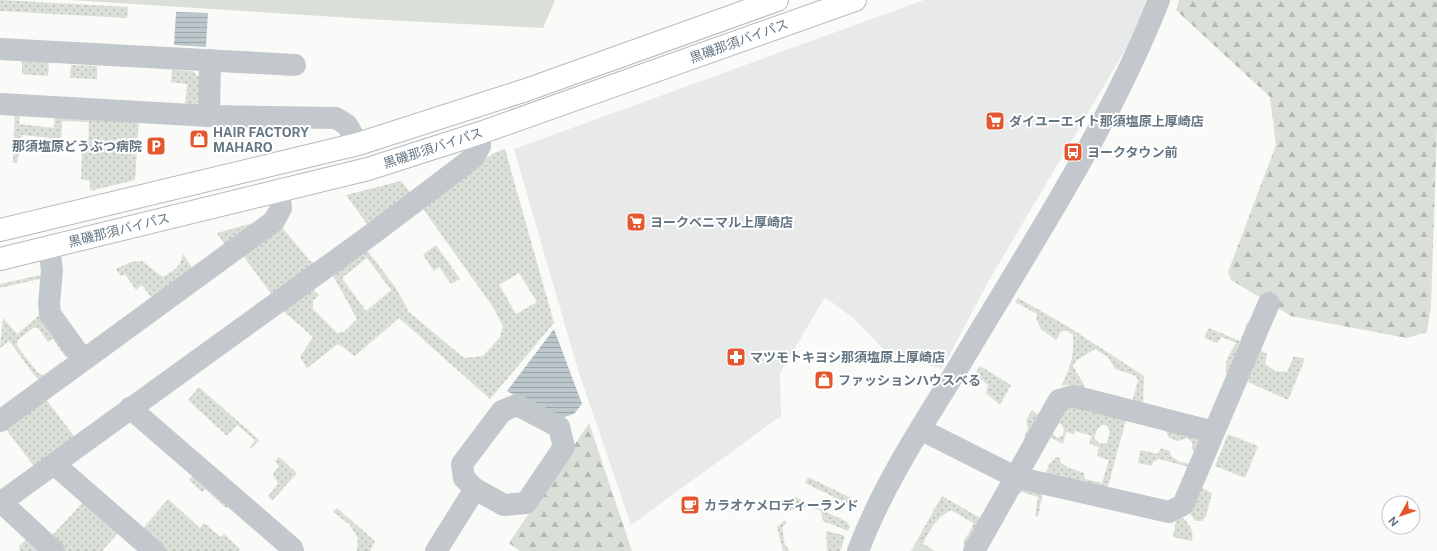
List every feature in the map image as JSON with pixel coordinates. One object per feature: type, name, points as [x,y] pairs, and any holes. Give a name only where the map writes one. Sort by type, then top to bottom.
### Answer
[{"type":"main road","name":"黒磯那須バイパス","points":[[0,230],[358,144],[526,90],[777,0]]},
{"type":"main road","name":"黒磯那須バイパス","points":[[0,259],[368,169],[480,133],[854,0]]},
{"type":"street","points":[[858,551],[888,484],[1108,113],[1140,46],[1159,0]]},
{"type":"street","points":[[0,49],[295,65]]},
{"type":"street","points":[[209,116],[210,60]]},
{"type":"street","points":[[0,104],[209,116],[336,118],[348,125],[358,144]]},
{"type":"street","points":[[54,551],[1,502],[375,232],[474,157],[480,146],[480,133]]},
{"type":"street","points":[[0,421],[274,221],[281,208],[279,190]]},
{"type":"street","points":[[48,247],[52,270],[49,304],[50,314],[84,360]]},
{"type":"street","points":[[920,429],[988,465],[1015,477],[1169,512],[1183,505],[1269,303]]},
{"type":"street","points":[[974,551],[1059,400],[1073,396],[1214,432]]},
{"type":"street","points":[[517,405],[559,427],[564,447],[526,503],[504,505],[475,489],[464,478],[462,464],[502,411],[517,405]]},
{"type":"street","points":[[130,408],[292,548],[293,551]]},
{"type":"street","points":[[54,464],[154,551]]},
{"type":"street","points":[[436,551],[475,489]]},
{"type":"shaded area","points":[[924,0],[1147,0],[1134,35],[988,282],[942,369],[886,352],[853,318],[825,297],[780,373],[781,416],[631,525],[578,370],[514,149]]},
{"type":"shaded area","points":[[176,12],[208,13],[206,47],[174,45]]},
{"type":"shaded area","points":[[554,329],[582,404],[574,414],[558,419],[507,391]]},
{"type":"green space","points":[[0,0],[128,7],[127,18],[0,11]]},
{"type":"green space","points":[[71,0],[555,0],[543,28],[384,20]]},
{"type":"green space","points":[[1179,0],[1437,0],[1437,125],[1431,306],[1427,332],[1407,338],[1291,316],[1231,280],[1228,272],[1276,145],[1270,97],[1176,10]]},
{"type":"green space","points":[[22,61],[49,62],[48,76],[22,74]]},
{"type":"green space","points":[[71,65],[97,66],[97,79],[70,78]]},
{"type":"green space","points":[[172,70],[192,71],[199,77],[199,101],[193,108],[185,109],[187,84],[171,82]]},
{"type":"green space","points":[[15,113],[20,114],[19,124],[54,128],[55,115],[139,119],[135,180],[90,191],[90,181],[81,179],[82,153],[88,151],[89,122],[62,121],[61,139],[22,135],[17,163],[13,163]]},
{"type":"green space","points":[[505,149],[554,323],[490,399],[399,318],[355,356],[338,344],[307,368],[300,357],[313,337],[281,309],[309,286],[319,295],[313,301],[313,309],[337,333],[344,332],[357,319],[330,270],[367,250],[396,288],[409,312],[464,358],[483,356],[500,337],[503,326],[493,307],[421,206],[492,154]],"holes":[[[367,258],[391,290],[366,311],[342,278]],[[519,273],[537,302],[516,314],[499,285]]]},
{"type":"green space","points":[[401,181],[413,196],[370,228],[346,195]]},
{"type":"green space","points":[[261,221],[155,302],[142,285],[136,290],[125,274],[121,276],[116,269],[131,262],[142,261],[163,277],[173,271],[180,262],[183,254],[193,269],[225,245],[217,233]]},
{"type":"green space","points":[[281,226],[310,261],[315,263],[274,298],[242,254]]},
{"type":"green space","points":[[436,245],[460,279],[451,284],[439,267],[434,271],[423,255]]},
{"type":"green space","points":[[45,274],[44,278],[0,288],[0,284]]},
{"type":"green space","points":[[1018,298],[1067,326],[1144,376],[1143,406],[1132,403],[1138,380],[1134,375],[1115,369],[1108,357],[1095,349],[1077,360],[1073,366],[1087,390],[1069,385],[1061,386],[1071,361],[1073,335],[1066,330],[1061,332],[1056,340],[1041,329],[1036,319],[1037,314],[1015,302]]},
{"type":"green space","points":[[41,314],[68,354],[66,358],[53,339],[48,342],[38,328],[33,328],[18,340],[17,346],[38,373],[44,375],[61,362],[63,364],[41,384],[9,341],[0,348],[3,318],[17,334]]},
{"type":"green space","points":[[1248,321],[1251,322],[1228,380],[1226,364],[1236,343],[1222,337],[1217,343],[1204,338],[1209,328],[1240,341]]},
{"type":"green space","points":[[1260,350],[1267,354],[1265,364],[1275,371],[1287,372],[1294,356],[1305,359],[1288,400],[1248,382]]},
{"type":"green space","points":[[980,366],[1011,385],[1000,405],[986,393],[988,385],[982,380],[977,379],[972,387],[969,385]]},
{"type":"green space","points":[[199,387],[259,440],[251,449],[250,447],[255,440],[237,425],[227,436],[188,400]]},
{"type":"green space","points":[[45,398],[77,440],[36,469],[5,428]]},
{"type":"green space","points":[[1075,401],[1194,431],[1199,434],[1200,439],[1197,450],[1192,450],[1192,442],[1187,438],[1178,441],[1169,438],[1165,429],[1126,420],[1107,490],[1045,476],[1049,464],[1056,457],[1060,458],[1061,463],[1067,467],[1084,473],[1085,479],[1102,483],[1109,460],[1097,456],[1099,447],[1089,444],[1092,436],[1075,431],[1074,434],[1066,432],[1063,444],[1046,435],[1061,410]],"holes":[[[1057,423],[1061,424],[1064,429],[1063,435],[1057,438],[1053,433]],[[1102,425],[1106,425],[1110,431],[1107,443],[1099,443],[1094,438],[1097,430]]]},
{"type":"green space","points":[[1032,410],[1043,418],[1025,442],[1024,437],[1028,429],[1026,420]]},
{"type":"green space","points":[[589,423],[632,551],[520,551],[509,543]]},
{"type":"green space","points":[[1228,434],[1258,446],[1245,478],[1215,466]]},
{"type":"green space","points":[[1161,448],[1170,451],[1171,456],[1180,462],[1191,464],[1189,467],[1159,459],[1153,462],[1152,466],[1138,463],[1140,450],[1158,454]]},
{"type":"green space","points":[[279,457],[297,473],[272,501],[268,496],[278,484],[273,474],[279,466],[275,461]]},
{"type":"green space","points":[[195,473],[229,504],[226,508],[205,489],[202,492],[189,480]]},
{"type":"green space","points":[[808,477],[853,499],[857,504],[856,508],[805,483]]},
{"type":"green space","points":[[1021,486],[1043,492],[1038,517],[1035,516],[1038,497],[1022,492],[1012,497]]},
{"type":"green space","points":[[1202,488],[1212,493],[1206,516],[1202,521],[1195,521],[1189,512]]},
{"type":"green space","points":[[942,496],[982,519],[968,546],[963,544],[973,523],[951,510],[934,524],[923,544],[917,540]]},
{"type":"green space","points":[[795,497],[847,522],[850,527],[848,531],[823,521],[821,511],[808,506],[787,511],[786,507]]},
{"type":"green space","points":[[86,499],[121,530],[102,551],[63,551],[49,539]]},
{"type":"green space","points":[[168,499],[200,528],[204,523],[221,537],[224,534],[240,549],[238,551],[164,551],[141,531]]},
{"type":"green space","points":[[337,508],[375,541],[370,551],[357,551],[358,538],[349,524],[333,512]]},
{"type":"green space","points":[[1183,518],[1191,528],[1192,541],[1173,537],[1176,520]]},
{"type":"green space","points":[[785,520],[786,524],[782,527],[785,546],[788,547],[789,551],[783,551],[777,527]]},
{"type":"green space","points":[[826,531],[843,535],[845,537],[840,551],[827,551]]},
{"type":"green space","points":[[30,536],[39,551],[20,551],[19,546]]},
{"type":"green space","points":[[917,540],[935,551],[911,551]]},
{"type":"place","name":"ダイユーエイト那須塩原上厚崎店","points":[[995,121]]},
{"type":"place","name":"HAIR FACTORY MAHARO","points":[[199,139]]},
{"type":"place","name":"那須塩原どうぶつ病院","points":[[156,146]]},
{"type":"place","name":"ヨークタウン前","points":[[1073,152]]},
{"type":"place","name":"ヨークベニマル上厚崎店","points":[[636,222]]},
{"type":"place","name":"マツモトキヨシ那須塩原上厚崎店","points":[[736,357]]},
{"type":"place","name":"ファッションハウスべる","points":[[824,380]]},
{"type":"place","name":"カラオケメロディーランド","points":[[690,505]]}]
